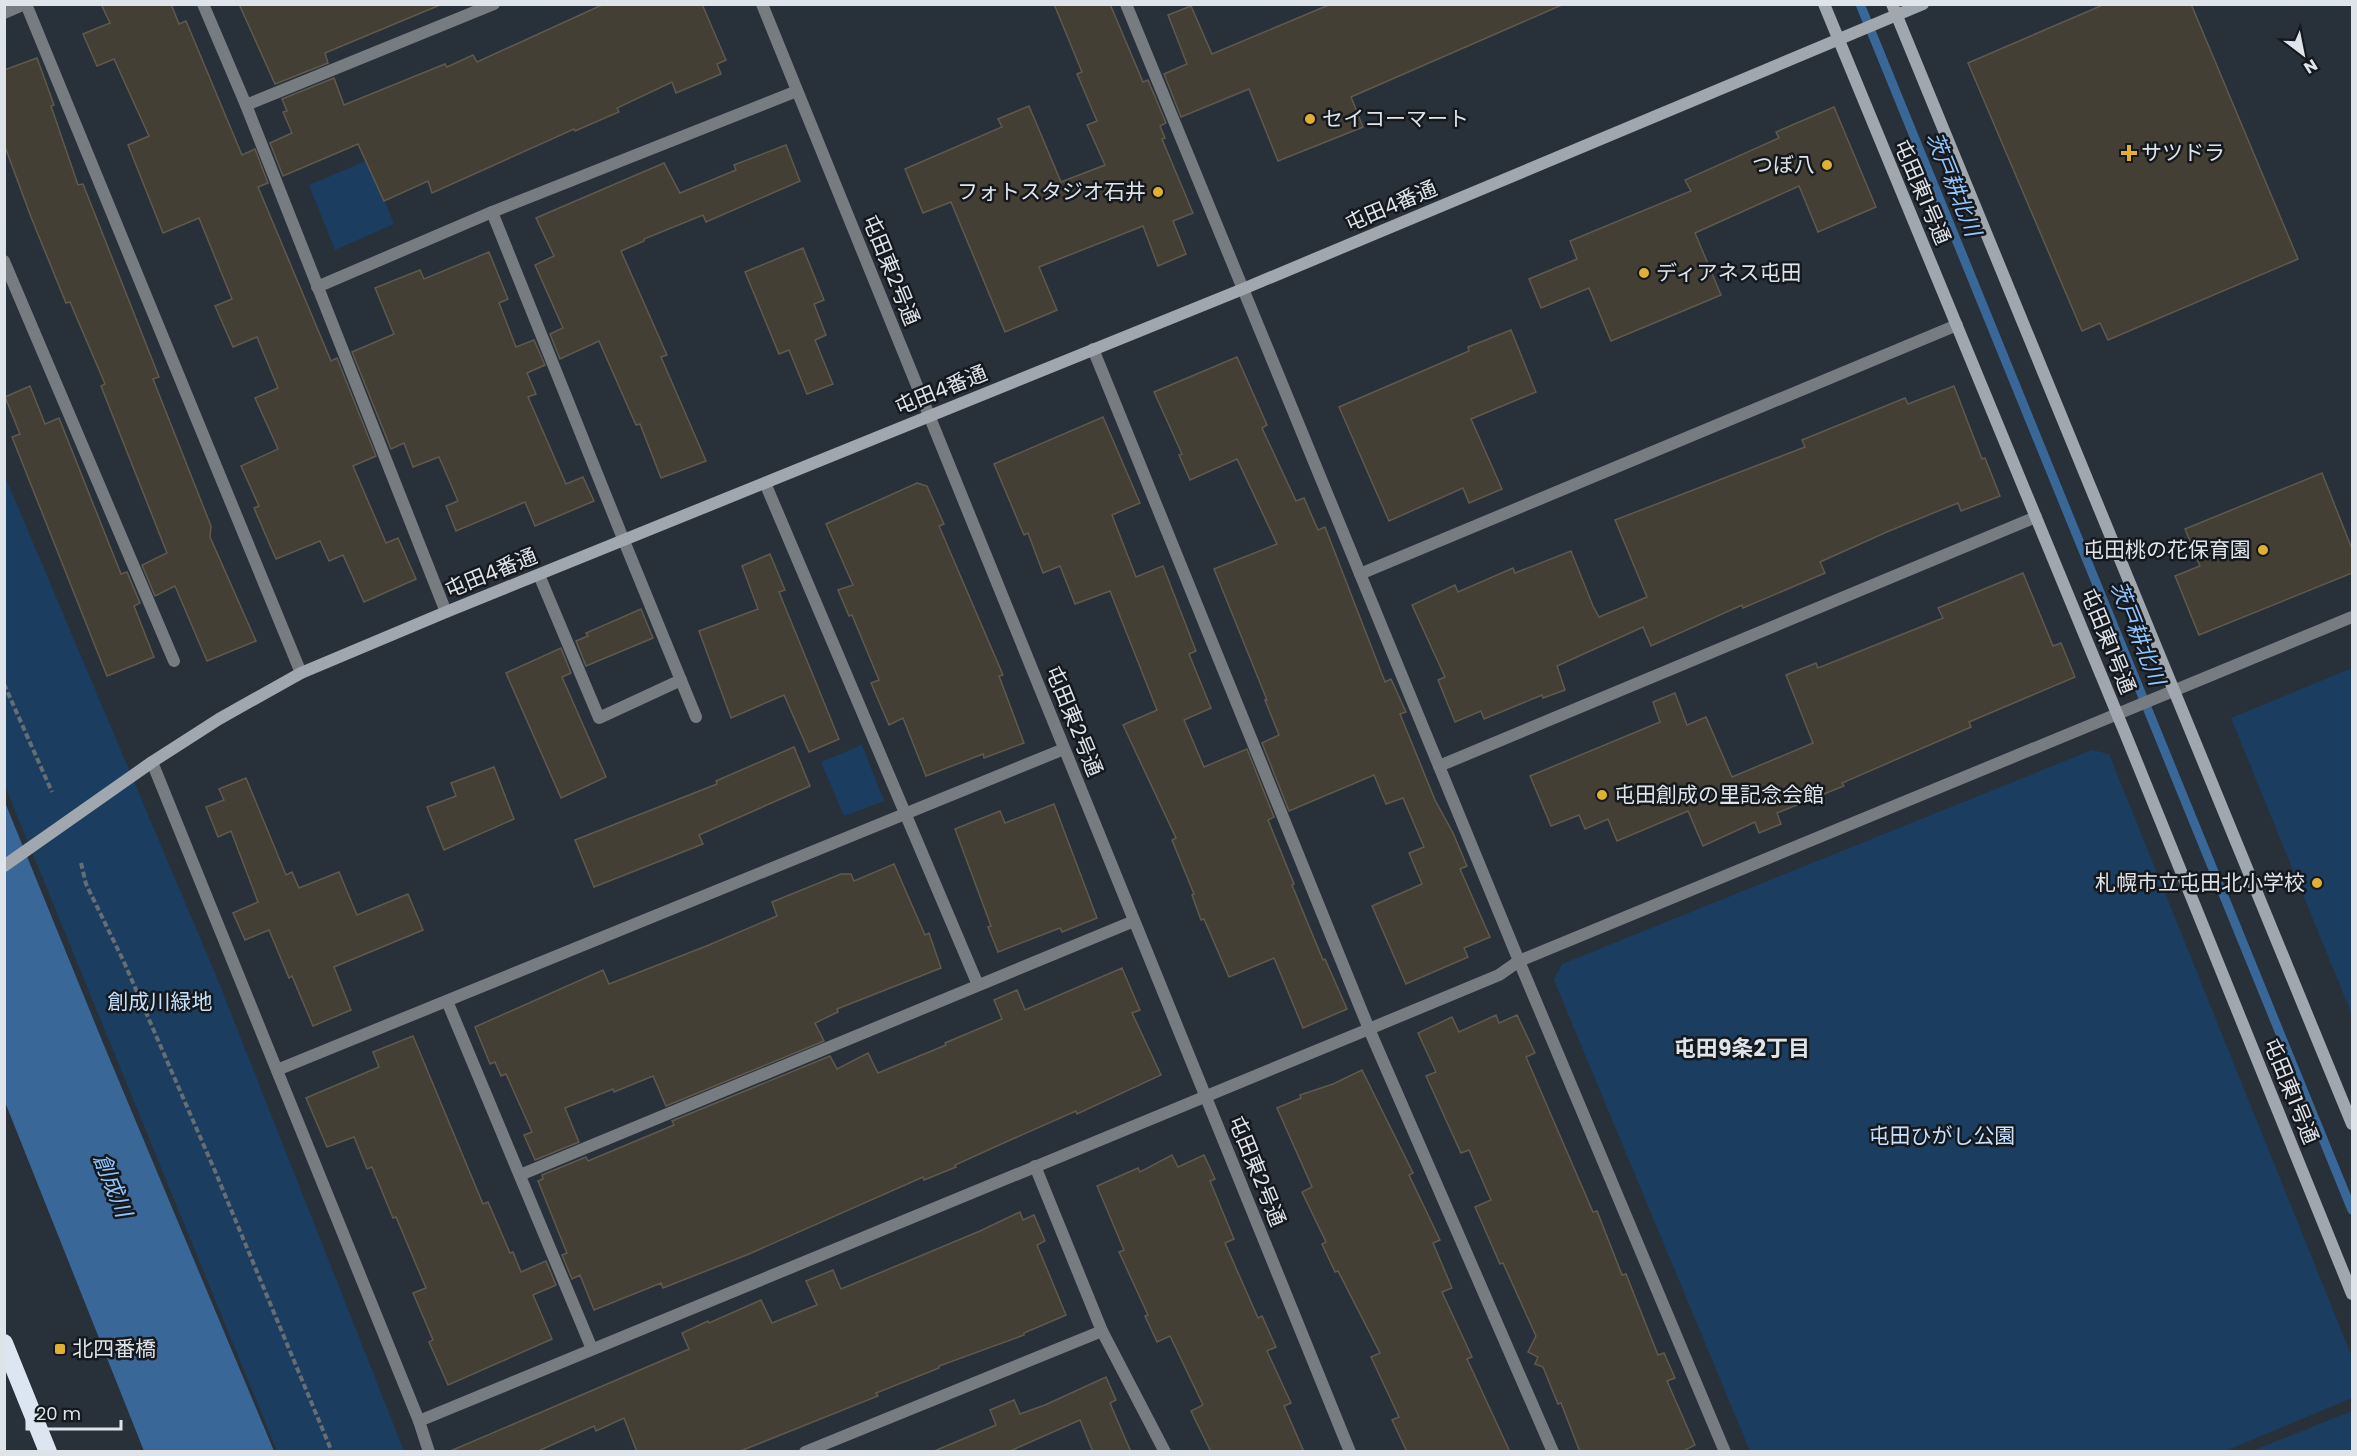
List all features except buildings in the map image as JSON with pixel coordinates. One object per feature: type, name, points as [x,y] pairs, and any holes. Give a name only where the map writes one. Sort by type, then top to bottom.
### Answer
[{"type":"highway","points":[[4,1343],[48,1452]]},
{"type":"street","points":[[4,13],[25,4],[301,673]]},
{"type":"street","points":[[203,4],[246,105],[446,612]]},
{"type":"street","points":[[246,105],[494,4]]},
{"type":"street","name":"屯田東2号通","points":[[762,4],[1350,1452]]},
{"type":"street","name":"屯田東1号通","points":[[1824,4],[2036,517],[2123,712],[2352,1294]]},
{"type":"street","name":"屯田4番通","points":[[4,866],[60,825],[219,718],[301,673],[1243,289],[1881,22],[1894,10],[1923,4]]},
{"type":"street","points":[[1127,5],[1519,962],[1725,1452]]},
{"type":"street","name":"屯田東1号通","points":[[1894,10],[2352,1124]]},
{"type":"street","points":[[317,287],[492,212],[797,91]]},
{"type":"street","points":[[492,212],[696,717]]},
{"type":"street","points":[[4,261],[174,661]]},
{"type":"street","points":[[1360,574],[1957,325]]},
{"type":"street","points":[[1093,349],[1369,1029],[1554,1452]]},
{"type":"street","points":[[765,483],[978,985]]},
{"type":"street","points":[[1439,766],[2036,517]]},
{"type":"street","points":[[539,575],[599,718],[681,680]]},
{"type":"street","points":[[419,1421],[1499,975],[1519,962],[2352,617]]},
{"type":"street","points":[[277,1070],[1064,748]]},
{"type":"street","points":[[152,762],[419,1421],[429,1452]]},
{"type":"street","points":[[520,1175],[1134,921]]},
{"type":"street","points":[[447,1001],[592,1350]]},
{"type":"street","points":[[1035,1166],[1102,1331],[1165,1452]]},
{"type":"street","points":[[805,1452],[1102,1331]]},
{"type":"path","points":[[4,684],[52,792]]},
{"type":"path","points":[[81,863],[86,884],[124,962],[215,1170],[332,1452]]},
{"type":"green space","points":[[368,160],[394,224],[335,250],[309,185]]},
{"type":"green space","name":"創成川緑地","points":[[4,474],[217,978],[404,1451],[277,1451],[5,786]]},
{"type":"green space","name":"札幌市立屯田北小学校","points":[[2352,668],[2352,1015],[2231,718]]},
{"type":"green space","points":[[862,745],[884,801],[844,816],[821,762]]},
{"type":"green space","name":"屯田ひがし公園","points":[[2092,750],[2109,754],[2352,1357],[2352,1398],[2225,1451],[1750,1451],[1554,980],[1562,964]]},
{"type":"green space","points":[[2352,1411],[2352,1451],[2252,1451]]},
{"type":"water","name":"創成川","points":[[4,800],[274,1451],[144,1451],[5,1102]]},
{"type":"waterway","name":"茨戸耕北川","points":[[1860,4],[2352,1210]]},
{"type":"place","name":"セイコーマート","points":[[1310,119]]},
{"type":"place","name":"サツドラ","points":[[2129,153]]},
{"type":"place","name":"つぼ八","points":[[1827,165]]},
{"type":"place","name":"フォトスタジオ石井","points":[[1158,192]]},
{"type":"place","name":"ディアネス屯田","points":[[1644,273]]},
{"type":"place","name":"屯田桃の花保育園","points":[[2263,550]]},
{"type":"place","name":"屯田創成の里記念会館","points":[[1602,795]]},
{"type":"place","name":"札幌市立屯田北小学校","points":[[2317,883]]},
{"type":"place","name":"北四番橋","points":[[60,1349]]},
{"type":"district","name":"屯田9条2丁目","points":[[1742,1048]]}]
